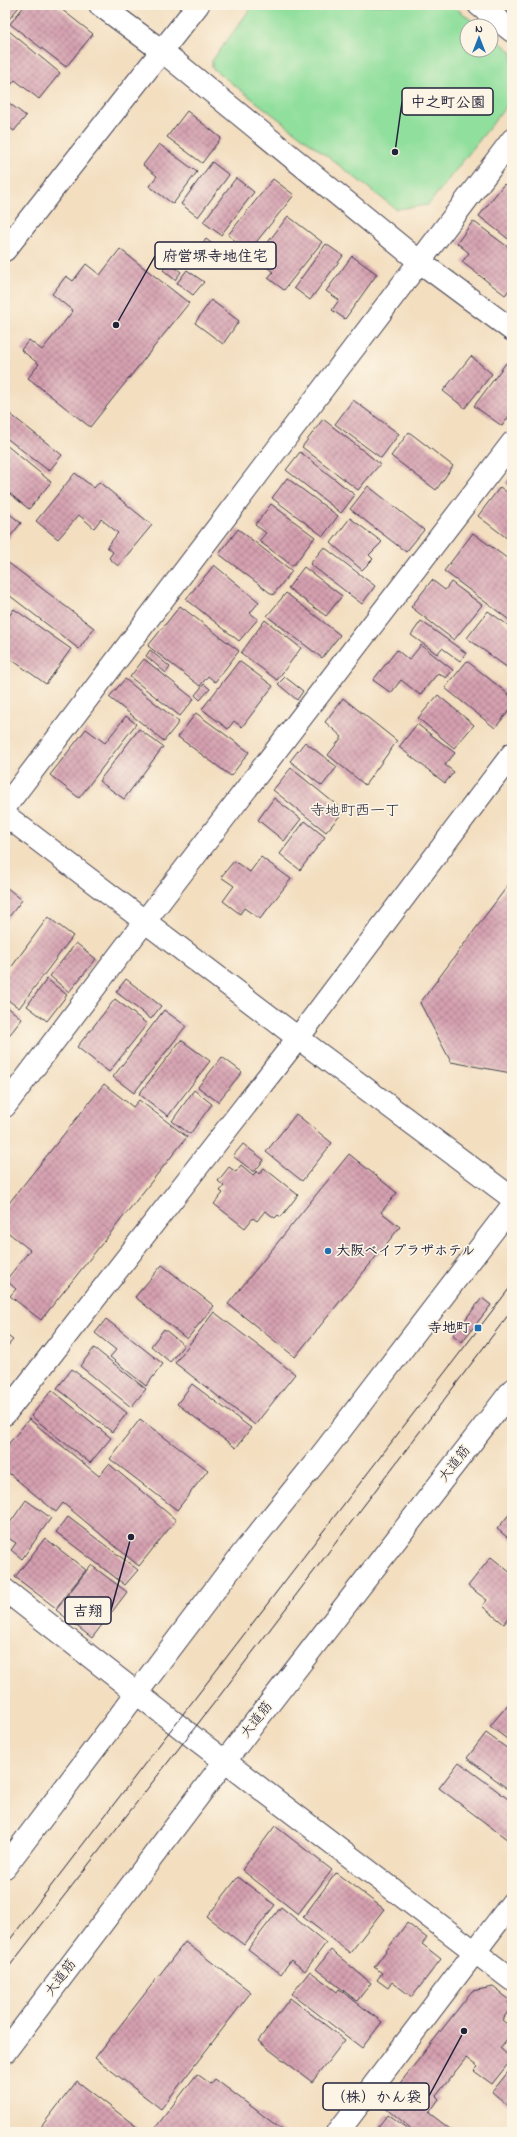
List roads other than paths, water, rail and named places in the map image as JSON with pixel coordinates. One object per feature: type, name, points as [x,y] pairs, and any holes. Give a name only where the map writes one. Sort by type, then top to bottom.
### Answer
[{"type":"street","points":[[100,5],[162,51],[420,262],[512,330]]},
{"type":"street","points":[[5,250],[198,5]]},
{"type":"street","points":[[479,5],[512,31]]},
{"type":"street","points":[[5,807],[512,140]]},
{"type":"street","points":[[5,1106],[512,442]]},
{"type":"street","points":[[5,1414],[298,1038],[512,754]]},
{"type":"street","points":[[5,815],[298,1038],[512,1198]]},
{"type":"street","points":[[5,1866],[242,1554],[323,1454],[512,1206]]},
{"type":"street","name":"大道筋","points":[[5,2052],[225,1761],[512,1390]]},
{"type":"street","points":[[5,1590],[137,1694],[512,1980]]},
{"type":"street","points":[[338,2132],[512,1903]]},
{"type":"tram line","points":[[5,1946],[512,1285]]},
{"type":"tram line","points":[[5,1972],[221,1694],[512,1310]]},
{"type":"place","name":"中之町公園","points":[[395,152]]},
{"type":"place","name":"府営堺寺地住宅","points":[[116,325]]},
{"type":"place","name":"大阪ベイプラザホテル","points":[[328,1251]]},
{"type":"place","name":"寺地町","points":[[478,1328]]},
{"type":"place","name":"吉翔","points":[[131,1537]]},
{"type":"place","name":"（株）かん袋","points":[[464,2031]]},
{"type":"district","name":"寺地町西一丁","points":[[355,811]]}]
